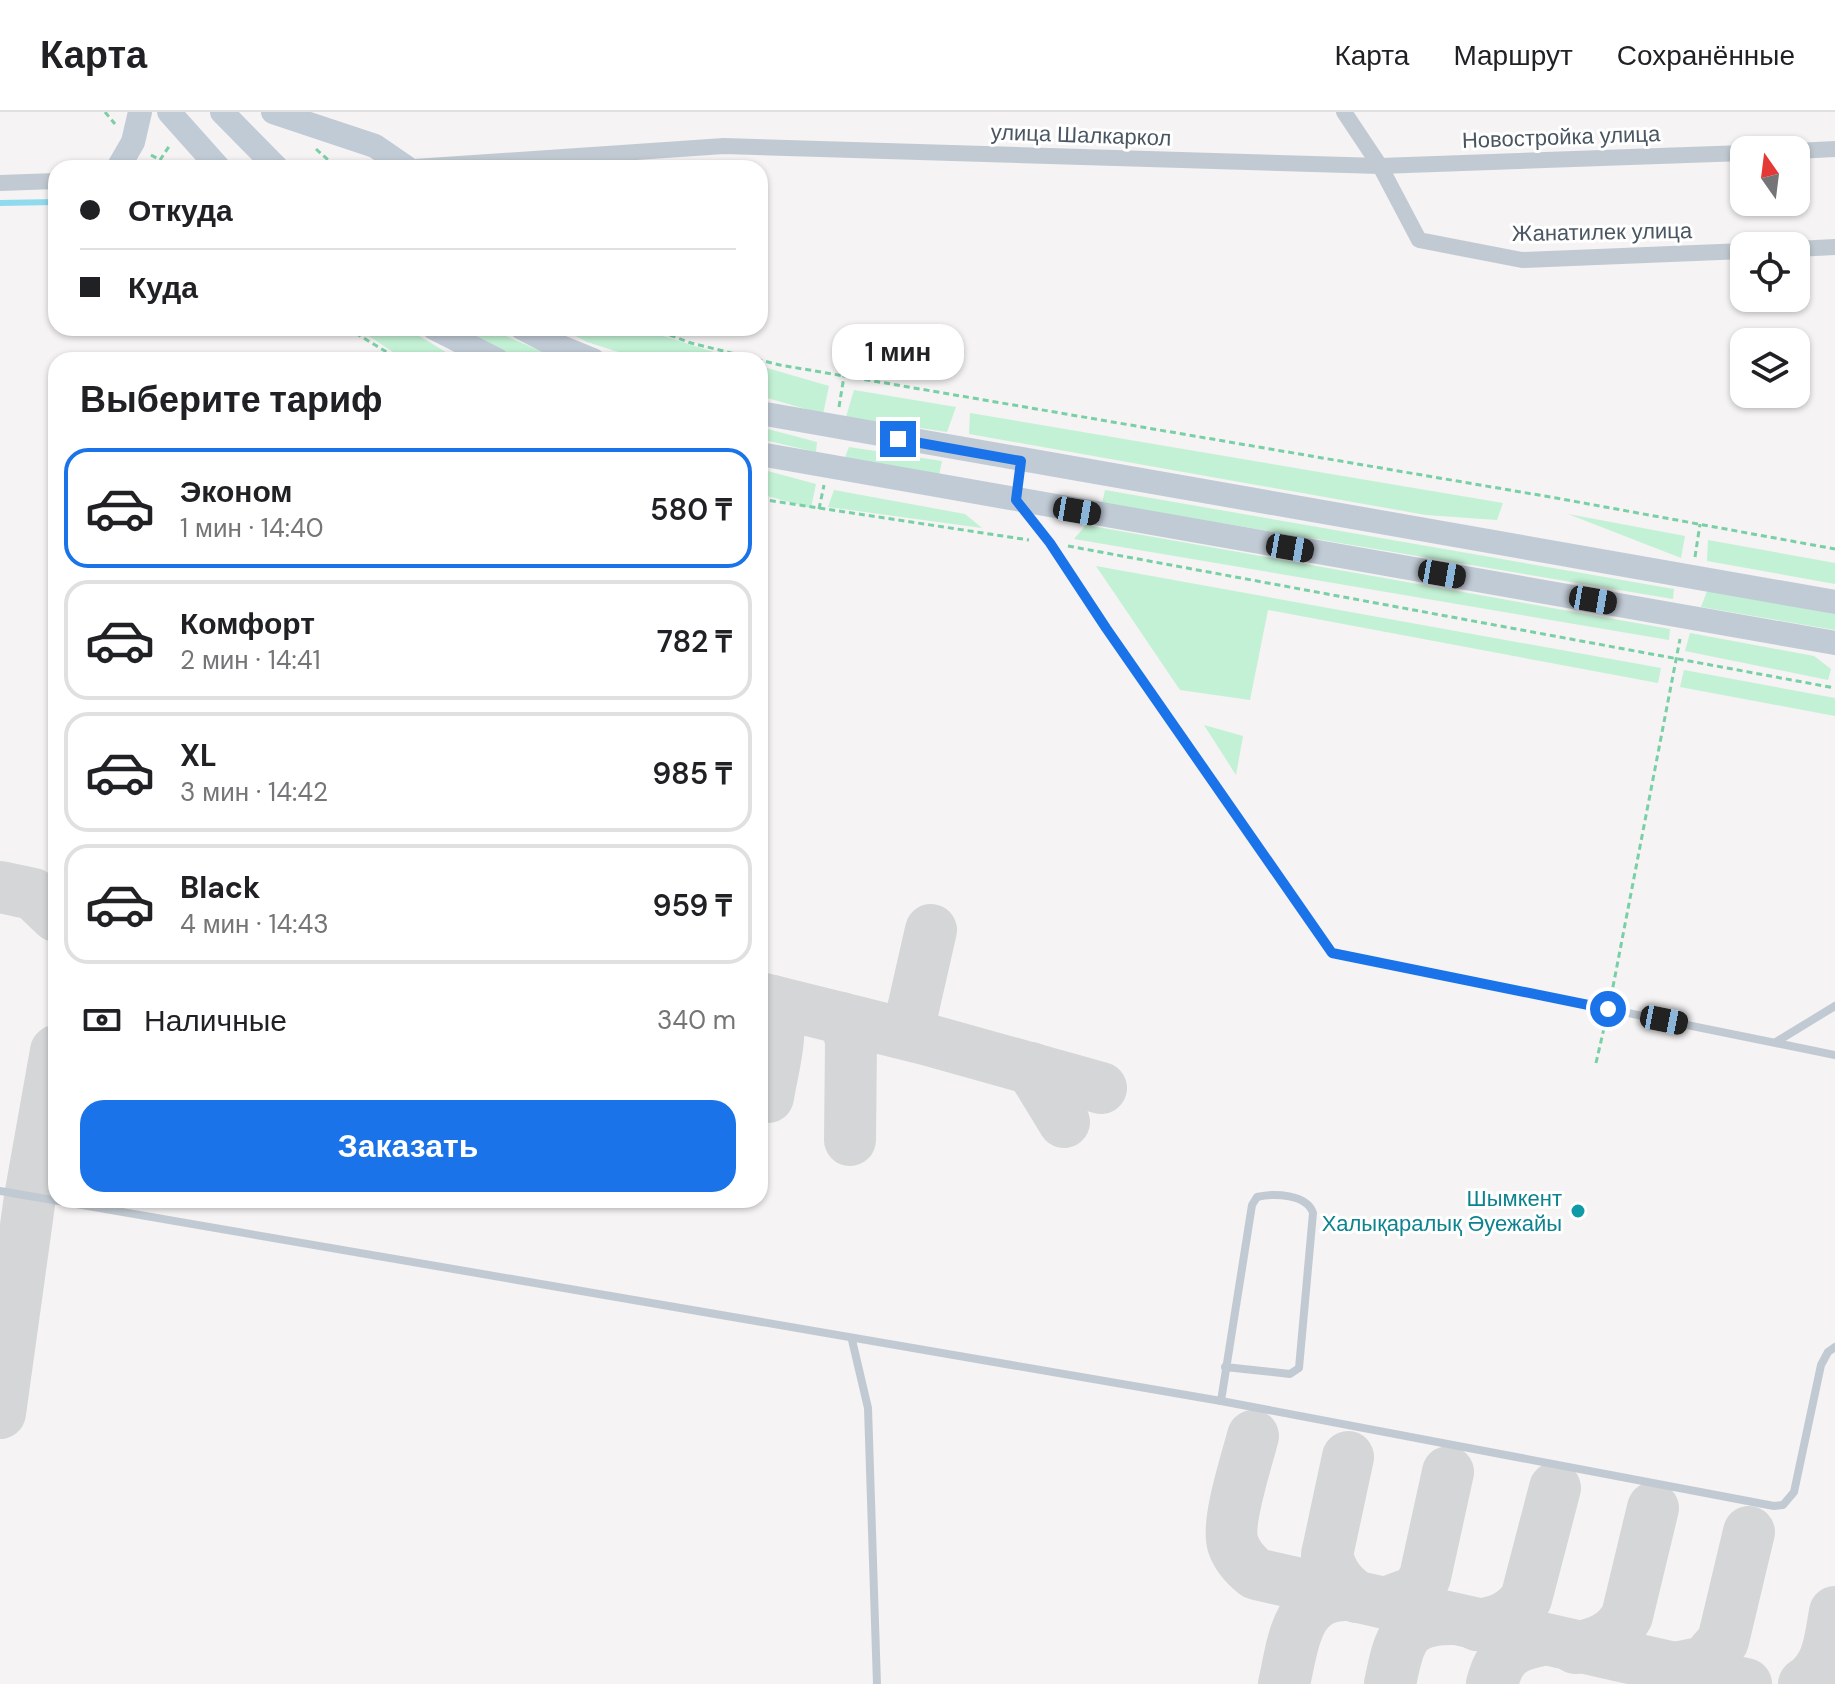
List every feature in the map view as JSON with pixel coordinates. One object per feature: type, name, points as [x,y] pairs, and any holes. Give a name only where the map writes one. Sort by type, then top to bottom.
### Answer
[{"type":"street","points":[[123,160],[133,142],[140,112]]},
{"type":"street","points":[[169,112],[212,160]]},
{"type":"street","points":[[222,112],[269,160]]},
{"type":"street","points":[[273,112],[375,146],[396,160]]},
{"type":"street","name":"Жанатилек улица","points":[[1344,112],[1380,166],[1419,240],[1522,260],[1730,252]]},
{"type":"street","name":"улица Шалкаркол","points":[[523,160],[724,146],[1380,166]]},
{"type":"street","points":[[1810,150],[1835,149]]},
{"type":"street","name":"Новостройка улица","points":[[1380,166],[1730,154]]},
{"type":"street","points":[[0,183],[48,181]]},
{"type":"street","points":[[1810,248],[1835,247]]},
{"type":"street","points":[[450,336],[481,352]]},
{"type":"street","points":[[537,336],[573,352]]},
{"type":"street","points":[[768,414],[1835,602]]},
{"type":"street","points":[[768,455],[1835,643]]},
{"type":"lane","points":[[1021,461],[1016,500],[1050,543],[1332,953],[1835,1055]]},
{"type":"lane","points":[[1775,1043],[1835,1006]]},
{"type":"lane","points":[[0,1191],[48,1199]]},
{"type":"lane","points":[[1221,1401],[1225,1367],[1252,1205],[1257,1197],[1268,1195],[1303,1200],[1311,1205],[1313,1213],[1299,1368],[1290,1374],[1225,1367]]},
{"type":"lane","points":[[97,1208],[1221,1401],[1774,1506],[1783,1505],[1794,1492],[1821,1365],[1828,1352],[1835,1347]]},
{"type":"lane","points":[[852,1340],[868,1408],[877,1684]]},
{"type":"path","points":[[150,154],[160,160],[172,144]]},
{"type":"path","points":[[321,154],[328,160]]},
{"type":"path","points":[[360,336],[387,352]]},
{"type":"path","points":[[672,336],[727,352]]},
{"type":"path","points":[[768,362],[1835,549]]},
{"type":"path","points":[[768,500],[1114,552],[1835,688]]},
{"type":"path","points":[[1596,1063],[1676,659]]},
{"type":"green space","points":[[369,336],[419,336],[446,352],[393,352]]},
{"type":"green space","points":[[474,336],[506,336],[543,352],[506,352]]},
{"type":"green space","points":[[576,336],[663,336],[714,352],[619,352]]},
{"type":"green space","points":[[768,368],[829,386],[823,414],[768,398]]},
{"type":"green space","points":[[854,390],[956,407],[947,432],[846,417]]},
{"type":"green space","points":[[970,413],[1503,503],[1497,520],[1426,515],[969,434]]},
{"type":"green space","points":[[768,429],[817,442],[816,452],[768,441]]},
{"type":"green space","points":[[849,447],[942,461],[939,475],[844,460]]},
{"type":"green space","points":[[768,471],[816,484],[811,508],[768,496]]},
{"type":"green space","points":[[834,490],[965,514],[982,528],[828,507]]},
{"type":"green space","points":[[1105,490],[1674,589],[1673,599],[1102,503]]},
{"type":"green space","points":[[1568,514],[1685,536],[1681,558]]},
{"type":"green space","points":[[1086,525],[1670,629],[1669,640],[1074,539]]},
{"type":"green space","points":[[1708,540],[1835,563],[1835,584],[1707,561]]},
{"type":"green space","points":[[1096,566],[1661,668],[1658,683],[1268,610],[1250,700],[1180,690]]},
{"type":"green space","points":[[1707,591],[1835,614],[1835,630],[1701,607]]},
{"type":"green space","points":[[1690,633],[1814,656],[1831,669],[1828,680],[1685,651]]},
{"type":"green space","points":[[1684,670],[1835,698],[1835,716],[1680,687]]},
{"type":"green space","points":[[1204,725],[1243,736],[1236,775]]},
{"type":"waterway","points":[[0,203],[48,202]]},
{"type":"taxiway","points":[[0,887],[33,894],[48,908]]},
{"type":"taxiway","points":[[893,1030],[903,1027],[911,1018],[931,930]]},
{"type":"taxiway","points":[[768,1000],[925,1039],[1101,1088]]},
{"type":"taxiway","points":[[768,1097],[778,1034],[772,1001]]},
{"type":"taxiway","points":[[841,1018],[851,1041],[850,1140]]},
{"type":"taxiway","points":[[1031,1068],[1064,1122]]},
{"type":"taxiway","points":[[0,1413],[30,1197],[48,1096]]},
{"type":"taxiway","points":[[1253,1436],[1232,1521],[1233,1544],[1242,1561],[1256,1574],[1385,1603],[1417,1591],[1425,1577],[1448,1472]]},
{"type":"taxiway","points":[[1348,1457],[1327,1555],[1338,1579],[1357,1597]]},
{"type":"taxiway","points":[[1477,1625],[1504,1618],[1526,1599],[1555,1488]]},
{"type":"taxiway","points":[[1575,1648],[1606,1638],[1627,1616],[1653,1508]]},
{"type":"taxiway","points":[[1675,1668],[1705,1662],[1723,1641],[1749,1532]]},
{"type":"taxiway","points":[[1284,1684],[1294,1639],[1306,1613],[1316,1603],[1329,1597],[1346,1595]]},
{"type":"taxiway","points":[[1385,1603],[1746,1684]]},
{"type":"taxiway","points":[[1804,1684],[1819,1670],[1823,1661],[1835,1612]]},
{"type":"taxiway","points":[[1390,1684],[1396,1655],[1406,1635],[1423,1623],[1453,1619]]},
{"type":"taxiway","points":[[1492,1684],[1503,1658],[1515,1648],[1542,1640]]},
{"type":"place","name":"Шымкент Халықаралық Әуежайы","points":[[1578,1211]]},
{"type":"route","points":[[898,439],[1021,461],[1016,500],[1050,543],[1332,953],[1608,1009]]}]
